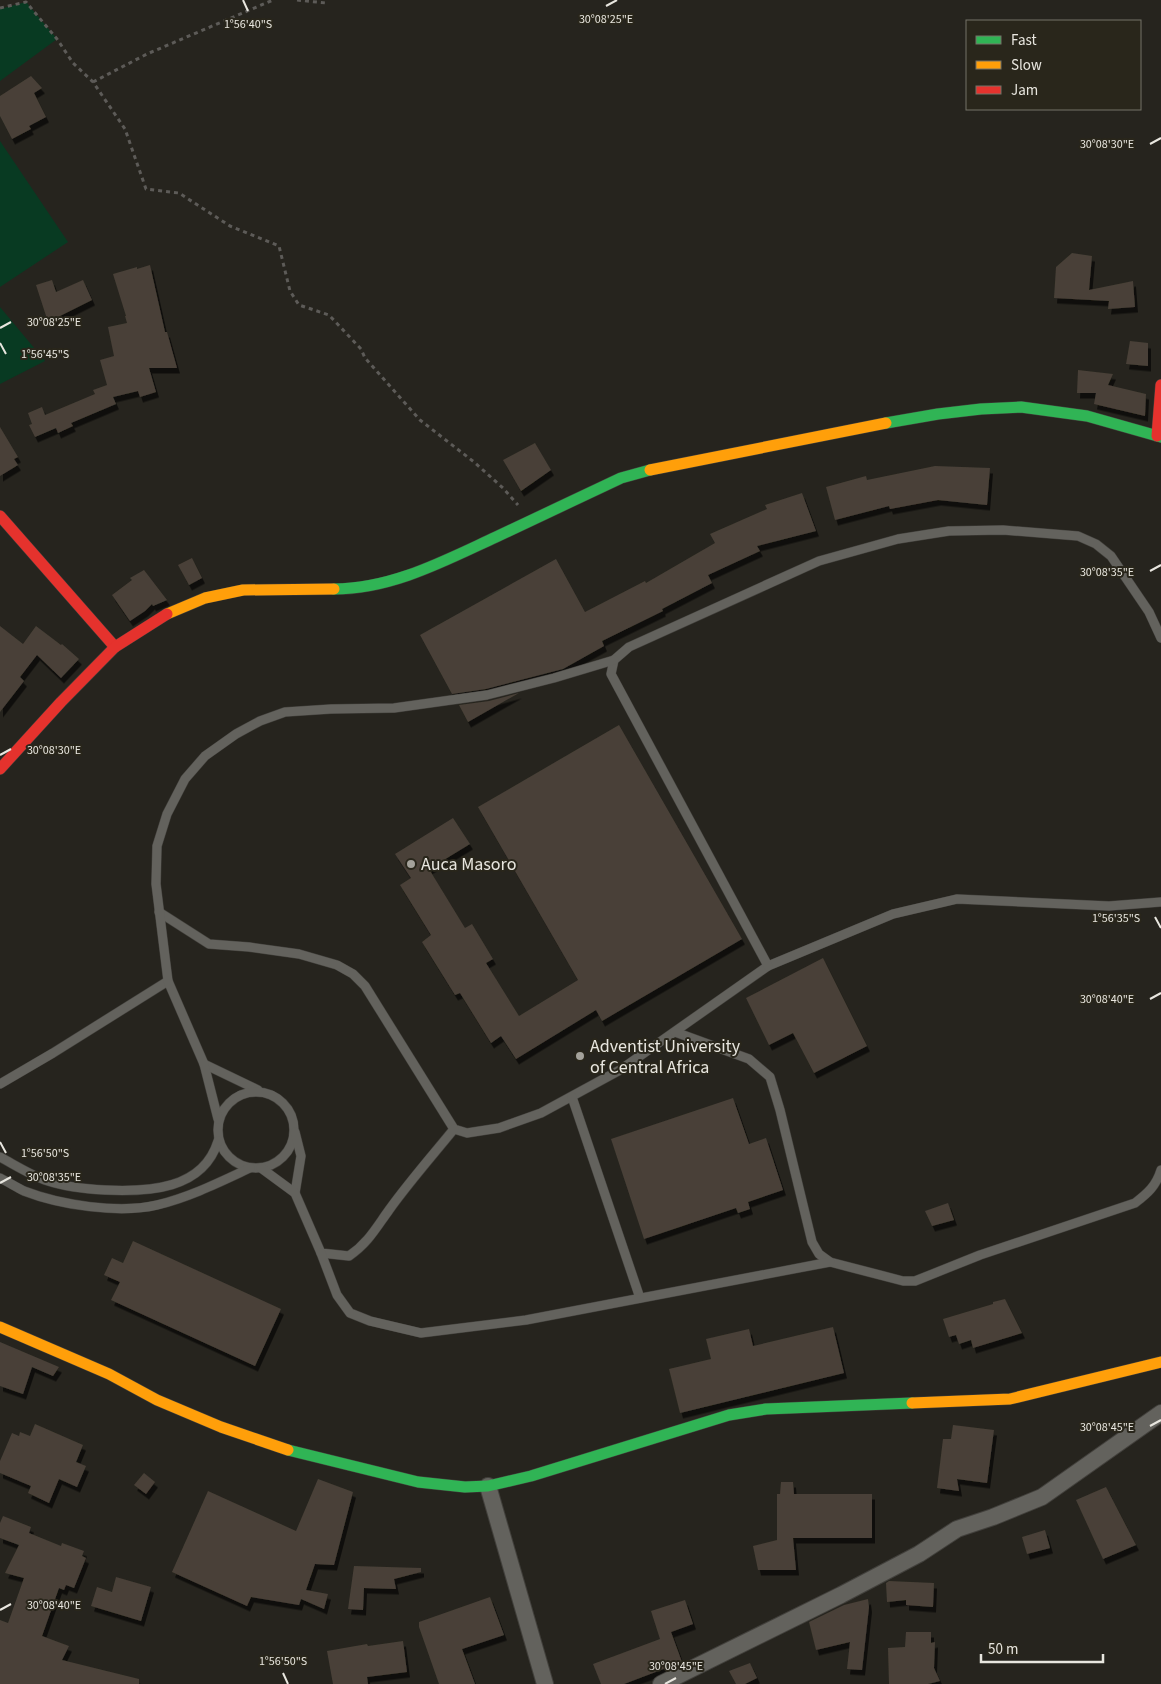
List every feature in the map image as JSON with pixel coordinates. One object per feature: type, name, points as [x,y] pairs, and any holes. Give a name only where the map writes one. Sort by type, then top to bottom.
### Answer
[{"type":"street","points":[[0,770],[13,753],[115,647],[163,616],[205,598],[243,590],[352,589],[385,583],[431,567],[621,478],[662,467],[938,414],[1021,407],[1087,416],[1159,436],[1161,385]]},
{"type":"street","points":[[0,516],[115,647]]},
{"type":"street","points":[[0,1327],[109,1374],[157,1400],[221,1427],[286,1450],[418,1482],[465,1487],[488,1486],[531,1476],[729,1415],[766,1409],[1010,1399],[1056,1390],[1161,1362]]},
{"type":"street","points":[[661,1684],[841,1595],[919,1554],[957,1529],[1042,1497],[1161,1413]]},
{"type":"street","points":[[488,1486],[545,1684]]},
{"type":"lane","points":[[0,1157],[46,1181],[86,1189],[132,1192],[152,1190],[180,1182],[197,1173],[215,1152],[218,1141],[218,1119],[204,1064],[168,981],[156,884],[157,846],[167,814],[185,779],[205,756],[236,734],[260,721],[285,712],[394,708],[487,695],[554,678],[614,660],[629,647],[819,561],[898,539],[949,531],[1012,530],[1078,536],[1096,544],[1111,556],[1149,612],[1161,638]]},
{"type":"lane","points":[[614,660],[611,674],[768,966]]},
{"type":"lane","points":[[159,912],[209,944],[299,954],[337,965],[353,974],[365,986],[454,1129],[468,1132],[499,1128],[541,1113],[620,1070],[768,966],[893,914],[957,899],[1109,906],[1161,902]]},
{"type":"lane","points":[[0,1084],[168,981]]},
{"type":"lane","points":[[675,1032],[749,1059],[770,1077],[780,1110],[812,1242],[819,1254],[830,1262],[903,1281],[915,1281],[980,1255],[1135,1203],[1150,1191],[1161,1170]]},
{"type":"lane","points":[[204,1064],[261,1092],[272,1095],[288,1109],[293,1119],[301,1156],[295,1193]]},
{"type":"lane","points":[[218,1119],[230,1101],[250,1092],[261,1092]]},
{"type":"lane","points":[[572,1097],[640,1298]]},
{"type":"lane","points":[[321,1253],[349,1256],[361,1247],[454,1129]]},
{"type":"lane","points":[[218,1141],[230,1159],[250,1168],[261,1168],[272,1166],[281,1160],[288,1151],[294,1130]]},
{"type":"lane","points":[[0,1178],[24,1190],[53,1199],[88,1206],[120,1208],[155,1205],[198,1192],[250,1168]]},
{"type":"lane","points":[[261,1168],[295,1193],[337,1295],[350,1313],[370,1321],[421,1333],[526,1320],[830,1262]]},
{"type":"path","points":[[94,82],[147,54],[273,0]]},
{"type":"path","points":[[297,0],[326,3]]},
{"type":"path","points":[[0,8],[26,2],[57,39],[73,62],[94,82],[125,129],[146,189],[179,193],[230,226],[279,246],[290,291],[299,305],[329,315],[361,349],[365,358],[420,420],[474,462],[502,488],[531,520]]},
{"type":"green space","points":[[26,2],[57,39],[0,81],[0,9]]},
{"type":"green space","points":[[0,141],[68,242],[0,287]]},
{"type":"green space","points":[[0,307],[45,361],[0,384]]},
{"type":"building","points":[[31,76],[42,88],[34,93],[46,117],[29,126],[31,129],[12,139],[0,116],[0,96]]},
{"type":"building","points":[[1072,253],[1092,256],[1089,290],[1133,281],[1135,307],[1108,309],[1109,301],[1054,298],[1056,267]]},
{"type":"building","points":[[150,265],[165,332],[167,332],[177,368],[149,368],[156,392],[140,397],[138,391],[113,397],[116,404],[71,423],[73,426],[58,433],[56,428],[35,437],[29,425],[32,424],[28,413],[42,407],[45,415],[95,394],[93,390],[107,385],[100,360],[114,356],[108,327],[127,323],[113,274]]},
{"type":"building","points":[[52,280],[56,292],[83,280],[92,300],[48,322],[36,285]]},
{"type":"building","points":[[1130,341],[1148,343],[1148,366],[1126,364]]},
{"type":"building","points":[[1078,370],[1113,374],[1108,385],[1146,394],[1145,416],[1094,404],[1096,393],[1077,393]]},
{"type":"building","points":[[0,427],[18,457],[14,459],[18,465],[0,476]]},
{"type":"building","points":[[535,443],[551,470],[521,491],[503,460]]},
{"type":"building","points":[[935,466],[990,468],[987,505],[938,500],[890,509],[889,506],[835,520],[826,487],[866,476],[867,480]]},
{"type":"building","points":[[802,493],[816,531],[757,546],[760,551],[708,575],[712,583],[662,609],[663,611],[602,641],[604,646],[563,669],[486,689],[452,694],[420,635],[556,559],[585,612],[645,581],[646,583],[715,543],[710,534],[767,509],[765,505]]},
{"type":"building","points":[[192,558],[202,578],[189,585],[178,565]]},
{"type":"building","points":[[144,570],[167,600],[153,606],[152,604],[130,621],[112,595],[132,580],[130,578]]},
{"type":"building","points":[[0,626],[23,644],[36,626],[62,644],[79,659],[61,678],[37,655],[20,677],[24,681],[0,712]]},
{"type":"building","points":[[519,693],[468,722],[459,705],[489,701]]},
{"type":"building","points":[[619,725],[742,939],[602,1021],[596,1010],[516,1059],[501,1036],[491,1043],[460,993],[455,995],[422,942],[431,935],[400,885],[411,878],[395,854],[453,818],[470,844],[429,869],[465,928],[472,924],[493,959],[486,963],[519,1016],[578,980],[478,807]]},
{"type":"building","points":[[823,958],[867,1046],[814,1073],[793,1033],[769,1045],[746,998]]},
{"type":"building","points":[[733,1098],[749,1144],[766,1138],[783,1190],[748,1202],[750,1209],[738,1213],[736,1208],[644,1239],[611,1139]]},
{"type":"building","points":[[948,1203],[954,1220],[932,1226],[925,1211]]},
{"type":"building","points":[[133,1241],[281,1309],[255,1366],[111,1300],[120,1282],[104,1275],[112,1258],[123,1263]]},
{"type":"building","points":[[1005,1299],[1022,1333],[973,1348],[971,1340],[959,1344],[956,1335],[949,1337],[943,1319]]},
{"type":"building","points":[[833,1327],[844,1373],[680,1413],[669,1369],[711,1359],[706,1339],[749,1329],[753,1346]]},
{"type":"building","points":[[0,1342],[59,1367],[53,1376],[32,1367],[23,1394],[0,1386]]},
{"type":"building","points":[[35,1424],[83,1445],[76,1462],[86,1466],[77,1487],[59,1479],[49,1503],[28,1493],[31,1486],[0,1473],[0,1461],[12,1433],[19,1436],[20,1432],[30,1436]]},
{"type":"building","points":[[953,1425],[994,1430],[987,1483],[957,1479],[959,1491],[937,1488],[943,1439],[951,1439]]},
{"type":"building","points":[[144,1473],[155,1482],[146,1494],[134,1485]]},
{"type":"building","points":[[318,1479],[353,1492],[334,1565],[315,1564],[306,1590],[328,1594],[324,1609],[301,1599],[299,1605],[251,1597],[247,1606],[172,1572],[208,1491],[296,1531]]},
{"type":"building","points":[[781,1482],[793,1482],[794,1494],[872,1494],[872,1538],[793,1538],[796,1570],[758,1570],[753,1546],[777,1540],[777,1494],[780,1494]]},
{"type":"building","points":[[1106,1487],[1136,1545],[1103,1559],[1076,1500]]},
{"type":"building","points":[[3,1516],[31,1527],[29,1533],[61,1546],[62,1543],[84,1551],[82,1556],[86,1558],[74,1588],[66,1585],[64,1590],[59,1588],[42,1636],[69,1646],[62,1660],[139,1679],[139,1684],[0,1684],[0,1620],[8,1623],[24,1578],[5,1573],[19,1545],[0,1538],[0,1523]]},
{"type":"building","points":[[1045,1530],[1050,1548],[1027,1554],[1022,1537]]},
{"type":"building","points":[[354,1566],[421,1568],[421,1572],[394,1579],[396,1589],[364,1588],[363,1610],[348,1609]]},
{"type":"building","points":[[116,1577],[151,1587],[141,1621],[91,1606],[97,1587],[112,1592]]},
{"type":"building","points":[[889,1581],[934,1583],[933,1607],[906,1605],[906,1600],[887,1602],[886,1583]]},
{"type":"building","points":[[490,1597],[504,1635],[462,1649],[475,1684],[439,1684],[419,1627],[419,1622]]},
{"type":"building","points":[[868,1599],[869,1607],[862,1670],[847,1669],[850,1642],[816,1650],[809,1622],[844,1605]]},
{"type":"building","points":[[685,1600],[693,1624],[671,1632],[682,1662],[624,1684],[601,1684],[593,1664],[660,1639],[651,1611]]},
{"type":"building","points":[[906,1632],[931,1632],[931,1643],[935,1642],[934,1668],[940,1681],[928,1684],[889,1684],[888,1648],[905,1647]]},
{"type":"building","points":[[403,1641],[407,1672],[367,1677],[368,1684],[333,1684],[327,1651],[367,1644],[368,1646]]},
{"type":"building","points":[[750,1663],[757,1678],[745,1684],[736,1684],[729,1671]]},
{"type":"traffic: fast","points":[[886,423],[938,414],[1021,407],[1087,416],[1161,437]]},
{"type":"traffic: fast","points":[[334,589],[376,584],[417,572],[621,478],[650,470]]},
{"type":"traffic: fast","points":[[288,1450],[418,1482],[465,1487],[488,1486],[531,1476],[729,1415],[766,1409],[912,1403]]},
{"type":"traffic: slow","points":[[650,470],[886,423]]},
{"type":"traffic: slow","points":[[167,614],[205,598],[243,590],[334,589]]},
{"type":"traffic: slow","points":[[0,1327],[109,1374],[157,1400],[221,1427],[288,1450]]},
{"type":"traffic: slow","points":[[912,1403],[1010,1399],[1161,1362]]},
{"type":"traffic: jam","points":[[1157,436],[1161,385]]},
{"type":"traffic: jam","points":[[0,516],[115,647]]},
{"type":"traffic: jam","points":[[0,769],[61,702],[115,647],[167,614]]},
{"type":"place","name":"Auca Masoro","points":[[411,864]]},
{"type":"place","name":"Adventist University of Central Africa","points":[[580,1056]]}]
